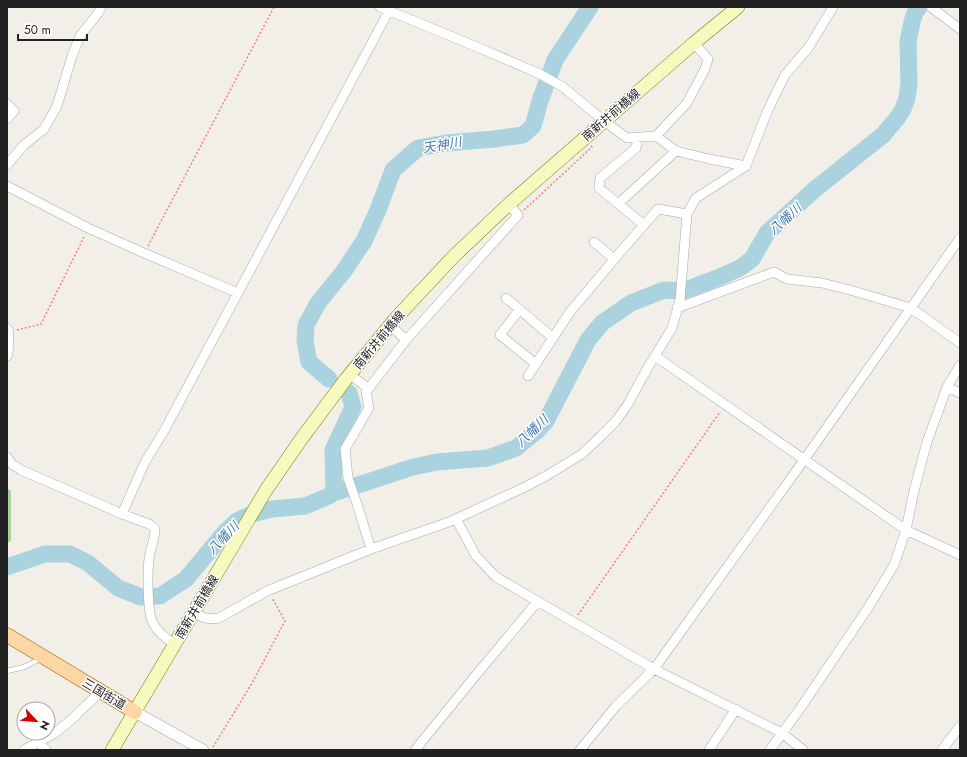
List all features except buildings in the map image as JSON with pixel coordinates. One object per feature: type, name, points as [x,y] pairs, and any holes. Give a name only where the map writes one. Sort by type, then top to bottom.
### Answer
[{"type":"main road","name":"南新井前橋線","points":[[112,750],[266,490],[349,374],[390,325],[453,257],[509,204],[694,43],[738,7]]},
{"type":"main road","name":"三国街道","points":[[7,635],[135,712]]},
{"type":"street","points":[[7,165],[24,145],[44,129],[57,106],[72,56],[80,36],[99,12],[101,7]]},
{"type":"street","points":[[194,613],[204,618],[219,618],[267,591],[371,549],[456,519],[546,476],[582,454],[601,436],[616,421],[628,404],[672,328],[678,304],[688,214],[696,198],[746,166],[767,112],[784,75],[809,47],[833,7]]},
{"type":"street","points":[[122,514],[145,462],[164,431],[238,292],[386,8],[540,74],[563,88],[627,138],[656,136],[676,151],[746,166]]},
{"type":"street","points":[[935,10],[960,30]]},
{"type":"street","points":[[656,136],[687,103],[705,69],[708,59],[694,43]]},
{"type":"street","points":[[7,104],[14,111],[7,120]]},
{"type":"street","points":[[638,137],[636,148],[600,178],[599,188],[644,225]]},
{"type":"street","points":[[618,204],[676,151]]},
{"type":"street","points":[[7,186],[88,228],[238,292]]},
{"type":"street","points":[[371,549],[348,478],[346,449],[369,408],[366,392],[406,340],[518,215],[509,204]]},
{"type":"street","points":[[528,376],[570,312],[658,208],[688,214]]},
{"type":"street","points":[[580,750],[616,706],[654,670],[960,238]]},
{"type":"street","points":[[594,242],[614,259]]},
{"type":"street","points":[[678,304],[774,272],[787,279],[822,283],[911,308],[960,343]]},
{"type":"street","points":[[506,298],[553,338]]},
{"type":"street","points":[[519,310],[500,335],[536,364]]},
{"type":"street","points":[[390,325],[406,340]]},
{"type":"street","points":[[7,356],[8,330]]},
{"type":"street","points":[[655,356],[906,530],[960,555]]},
{"type":"street","points":[[770,750],[868,608],[894,564],[906,530],[926,442],[947,387],[960,365]]},
{"type":"street","points":[[349,374],[368,388]]},
{"type":"street","points":[[947,387],[960,394]]},
{"type":"street","points":[[7,457],[12,464],[21,470],[122,514],[149,524],[155,529],[148,564],[148,586],[152,623],[162,636],[175,644]]},
{"type":"street","points":[[456,519],[476,556],[496,576],[654,670],[736,709],[782,733],[803,750]]},
{"type":"street","points":[[415,750],[538,601]]},
{"type":"street","points":[[24,750],[55,733],[101,691]]},
{"type":"street","points":[[708,750],[736,709]]},
{"type":"street","name":"三国街道","points":[[135,712],[203,750]]},
{"type":"street","points":[[942,750],[960,726]]},
{"type":"street","points":[[38,742],[46,750]]},
{"type":"lane","points":[[7,670],[24,667],[43,657]]},
{"type":"path","points":[[144,253],[274,7]]},
{"type":"path","points":[[518,215],[592,148],[586,137]]},
{"type":"path","points":[[8,330],[41,324],[88,228]]},
{"type":"path","points":[[573,622],[725,405]]},
{"type":"path","points":[[211,750],[252,683],[285,620],[267,591]]},
{"type":"green space","points":[[7,488],[11,491],[11,541],[7,543]]},
{"type":"waterway","name":"天神川","points":[[329,379],[309,362],[305,341],[306,325],[318,303],[344,271],[364,241],[378,210],[393,170],[418,148],[446,143],[523,135],[533,126],[540,101],[555,60],[590,7]]},
{"type":"waterway","name":"八幡川","points":[[7,567],[45,554],[70,554],[88,563],[118,588],[141,597],[160,596],[186,579],[226,531],[237,521],[252,514],[272,509],[305,506],[329,496],[334,492],[413,467],[437,462],[488,458],[516,448],[537,431],[546,421],[588,340],[602,323],[631,303],[664,290],[683,291],[740,268],[752,259],[767,233],[814,190],[883,135],[898,117],[907,98],[909,84],[908,42],[912,22],[919,7]]},
{"type":"waterway","name":"天神川","points":[[334,492],[333,450],[353,407],[349,393]]}]
